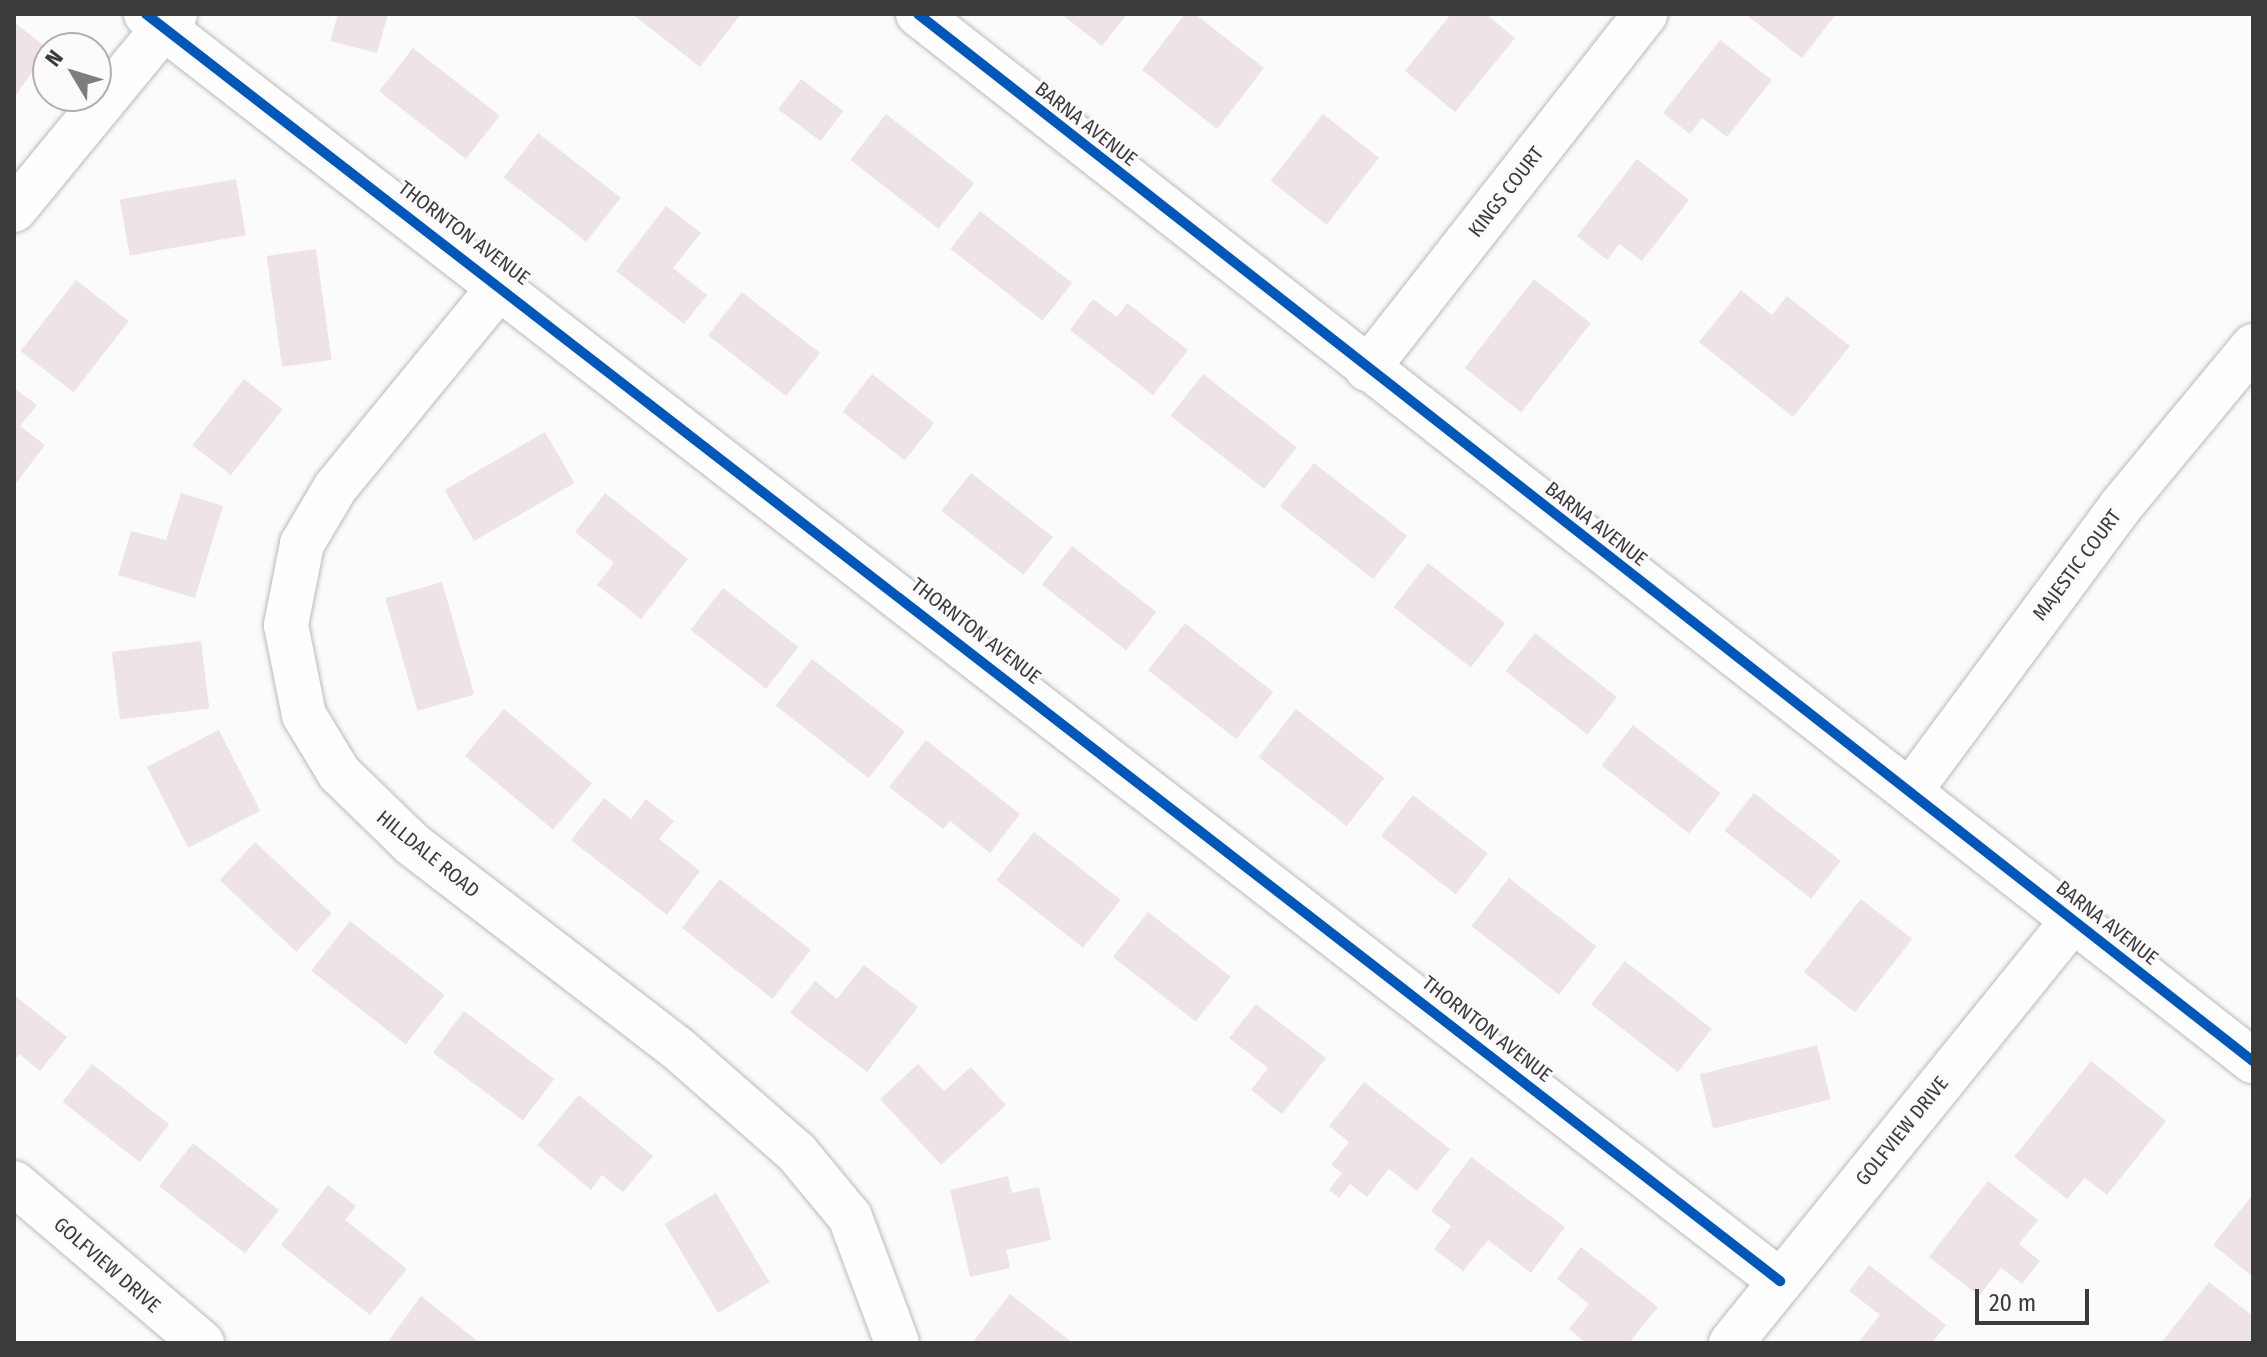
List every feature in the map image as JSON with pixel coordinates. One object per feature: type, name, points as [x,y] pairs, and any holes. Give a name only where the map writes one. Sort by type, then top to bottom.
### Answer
[{"type":"street","name":"BARNA AVENUE","points":[[918,14],[2253,1061]]},
{"type":"street","name":"KINGS COURT","points":[[1367,369],[1645,14]]},
{"type":"street","points":[[14,210],[162,19]]},
{"type":"street","name":"THORNTON AVENUE","points":[[162,19],[1780,1281]]},
{"type":"street","name":"HILLDALE ROAD","points":[[502,284],[335,488],[302,544],[286,625],[304,715],[339,773],[412,844],[676,1047],[797,1153],[850,1217],[897,1343]]},
{"type":"street","name":"MAJESTIC COURT","points":[[1910,791],[2120,507],[2253,346]]},
{"type":"street","name":"GOLFVIEW DRIVE","points":[[1731,1343],[2074,919]]},
{"type":"street","name":"GOLFVIEW DRIVE","points":[[14,1183],[202,1343]]},
{"type":"building","points":[[338,14],[388,14],[377,53],[330,41]]},
{"type":"building","points":[[632,14],[741,14],[700,67]]},
{"type":"building","points":[[1061,14],[1127,14],[1102,46]]},
{"type":"building","points":[[1185,14],[1195,14],[1264,68],[1217,129],[1142,70]]},
{"type":"building","points":[[1451,14],[1486,14],[1515,38],[1455,112],[1405,71]]},
{"type":"building","points":[[1745,14],[1836,14],[1802,58]]},
{"type":"building","points":[[14,22],[32,36],[32,72],[14,98]]},
{"type":"building","points":[[1720,40],[1772,80],[1727,137],[1702,118],[1690,134],[1663,113]]},
{"type":"building","points":[[413,48],[500,116],[466,159],[379,91]]},
{"type":"building","points":[[801,79],[843,111],[820,141],[778,109]]},
{"type":"building","points":[[886,114],[974,183],[939,229],[850,160]]},
{"type":"building","points":[[1323,114],[1379,158],[1327,225],[1271,181]]},
{"type":"building","points":[[538,133],[621,198],[586,242],[504,177]]},
{"type":"building","points":[[1637,159],[1689,200],[1642,261],[1619,244],[1607,260],[1577,236]]},
{"type":"building","points":[[236,179],[246,235],[130,256],[120,199]]},
{"type":"building","points":[[666,206],[701,233],[673,268],[707,295],[684,324],[616,271]]},
{"type":"building","points":[[980,211],[1072,283],[1043,321],[950,249]]},
{"type":"building","points":[[316,249],[332,360],[282,367],[266,256]]},
{"type":"building","points":[[1534,279],[1591,323],[1521,412],[1464,368]]},
{"type":"building","points":[[76,280],[129,321],[73,392],[21,351]]},
{"type":"building","points":[[1741,290],[1772,315],[1787,296],[1850,346],[1793,417],[1699,342]]},
{"type":"building","points":[[742,292],[820,353],[786,396],[708,335]]},
{"type":"building","points":[[1093,299],[1117,317],[1127,303],[1188,350],[1153,395],[1070,330]]},
{"type":"building","points":[[872,374],[934,423],[905,460],[842,412]]},
{"type":"building","points":[[1203,374],[1297,447],[1264,489],[1170,416]]},
{"type":"building","points":[[244,379],[283,409],[231,475],[192,445]]},
{"type":"building","points":[[14,388],[37,405],[20,426],[45,445],[14,486]]},
{"type":"building","points":[[545,432],[574,483],[474,541],[445,490]]},
{"type":"building","points":[[1314,463],[1407,536],[1373,579],[1280,506]]},
{"type":"building","points":[[971,473],[1053,537],[1023,575],[941,511]]},
{"type":"building","points":[[181,493],[223,506],[195,598],[118,575],[131,531],[166,540]]},
{"type":"building","points":[[605,493],[688,559],[641,619],[597,585],[614,563],[575,532]]},
{"type":"building","points":[[1072,546],[1156,612],[1126,650],[1042,585]]},
{"type":"building","points":[[1428,563],[1505,623],[1471,667],[1394,607]]},
{"type":"building","points":[[442,582],[474,694],[418,711],[385,598]]},
{"type":"building","points":[[723,588],[799,647],[766,689],[690,630]]},
{"type":"building","points":[[1185,623],[1273,692],[1236,739],[1148,670]]},
{"type":"building","points":[[1535,633],[1617,697],[1587,735],[1505,671]]},
{"type":"building","points":[[201,641],[209,708],[120,719],[112,652]]},
{"type":"building","points":[[812,659],[905,732],[869,778],[776,705]]},
{"type":"building","points":[[504,709],[592,783],[553,830],[465,756]]},
{"type":"building","points":[[1296,709],[1384,778],[1347,826],[1258,757]]},
{"type":"building","points":[[1633,725],[1720,793],[1689,834],[1602,765]]},
{"type":"building","points":[[219,730],[260,811],[188,848],[147,767]]},
{"type":"building","points":[[926,740],[1020,814],[990,853],[950,821],[943,829],[889,787]]},
{"type":"building","points":[[1754,793],[1841,861],[1811,899],[1724,831]]},
{"type":"building","points":[[1413,795],[1488,853],[1456,894],[1381,836]]},
{"type":"building","points":[[604,798],[631,819],[646,799],[674,821],[659,839],[700,871],[667,915],[571,840]]},
{"type":"building","points":[[1034,832],[1121,900],[1083,948],[996,880]]},
{"type":"building","points":[[255,842],[332,914],[296,952],[220,880]]},
{"type":"building","points":[[1509,878],[1596,946],[1559,994],[1471,926]]},
{"type":"building","points":[[720,879],[811,950],[772,999],[682,928]]},
{"type":"building","points":[[1861,899],[1912,939],[1855,1012],[1804,972]]},
{"type":"building","points":[[1148,912],[1231,977],[1196,1022],[1113,957]]},
{"type":"building","points":[[350,921],[445,995],[406,1045],[311,971]]},
{"type":"building","points":[[1625,961],[1712,1029],[1678,1072],[1591,1004]]},
{"type":"building","points":[[864,965],[918,1007],[867,1072],[790,1013],[815,981],[837,999]]},
{"type":"building","points":[[14,995],[67,1037],[40,1071],[19,1054],[14,1061]]},
{"type":"building","points":[[1256,1004],[1326,1058],[1282,1114],[1251,1090],[1268,1068],[1229,1038]]},
{"type":"building","points":[[464,1011],[554,1079],[523,1121],[433,1053]]},
{"type":"building","points":[[1817,1045],[1831,1099],[1713,1129],[1700,1074]]},
{"type":"building","points":[[2091,1061],[2166,1121],[2107,1195],[2085,1178],[2067,1199],[2014,1157]]},
{"type":"building","points":[[92,1064],[169,1124],[140,1162],[62,1102]]},
{"type":"building","points":[[918,1064],[944,1091],[971,1067],[1006,1105],[941,1165],[880,1099]]},
{"type":"building","points":[[1364,1082],[1450,1149],[1417,1191],[1389,1169],[1367,1197],[1350,1184],[1339,1198],[1329,1190],[1342,1173],[1331,1165],[1349,1142],[1329,1126]]},
{"type":"building","points":[[579,1095],[653,1156],[623,1192],[602,1175],[591,1190],[537,1145]]},
{"type":"building","points":[[193,1143],[279,1210],[245,1253],[159,1186]]},
{"type":"building","points":[[1471,1157],[1565,1227],[1531,1273],[1488,1240],[1463,1271],[1434,1249],[1451,1226],[1431,1211]]},
{"type":"building","points":[[1008,1176],[1012,1193],[1039,1187],[1051,1240],[1006,1250],[1010,1268],[970,1277],[950,1190]]},
{"type":"building","points":[[1988,1181],[2038,1220],[2019,1244],[2040,1261],[2022,1284],[2001,1268],[1979,1296],[1929,1257]]},
{"type":"building","points":[[328,1185],[356,1206],[345,1220],[407,1269],[370,1315],[281,1245]]},
{"type":"building","points":[[716,1193],[770,1282],[718,1313],[665,1224]]},
{"type":"building","points":[[2253,1194],[2253,1277],[2213,1245]]},
{"type":"building","points":[[1581,1247],[1658,1307],[1629,1343],[1586,1343],[1569,1329],[1589,1304],[1557,1279]]},
{"type":"building","points":[[1869,1265],[1946,1325],[1932,1343],[1858,1343],[1880,1315],[1849,1291]]},
{"type":"building","points":[[2209,1282],[2253,1316],[2253,1343],[2161,1343]]},
{"type":"building","points":[[1010,1294],[1073,1343],[972,1343]]},
{"type":"building","points":[[421,1296],[480,1343],[387,1343]]},
{"type":"cycle path","points":[[146,14],[1780,1281]]},
{"type":"cycle path","points":[[918,14],[2253,1061]]}]
